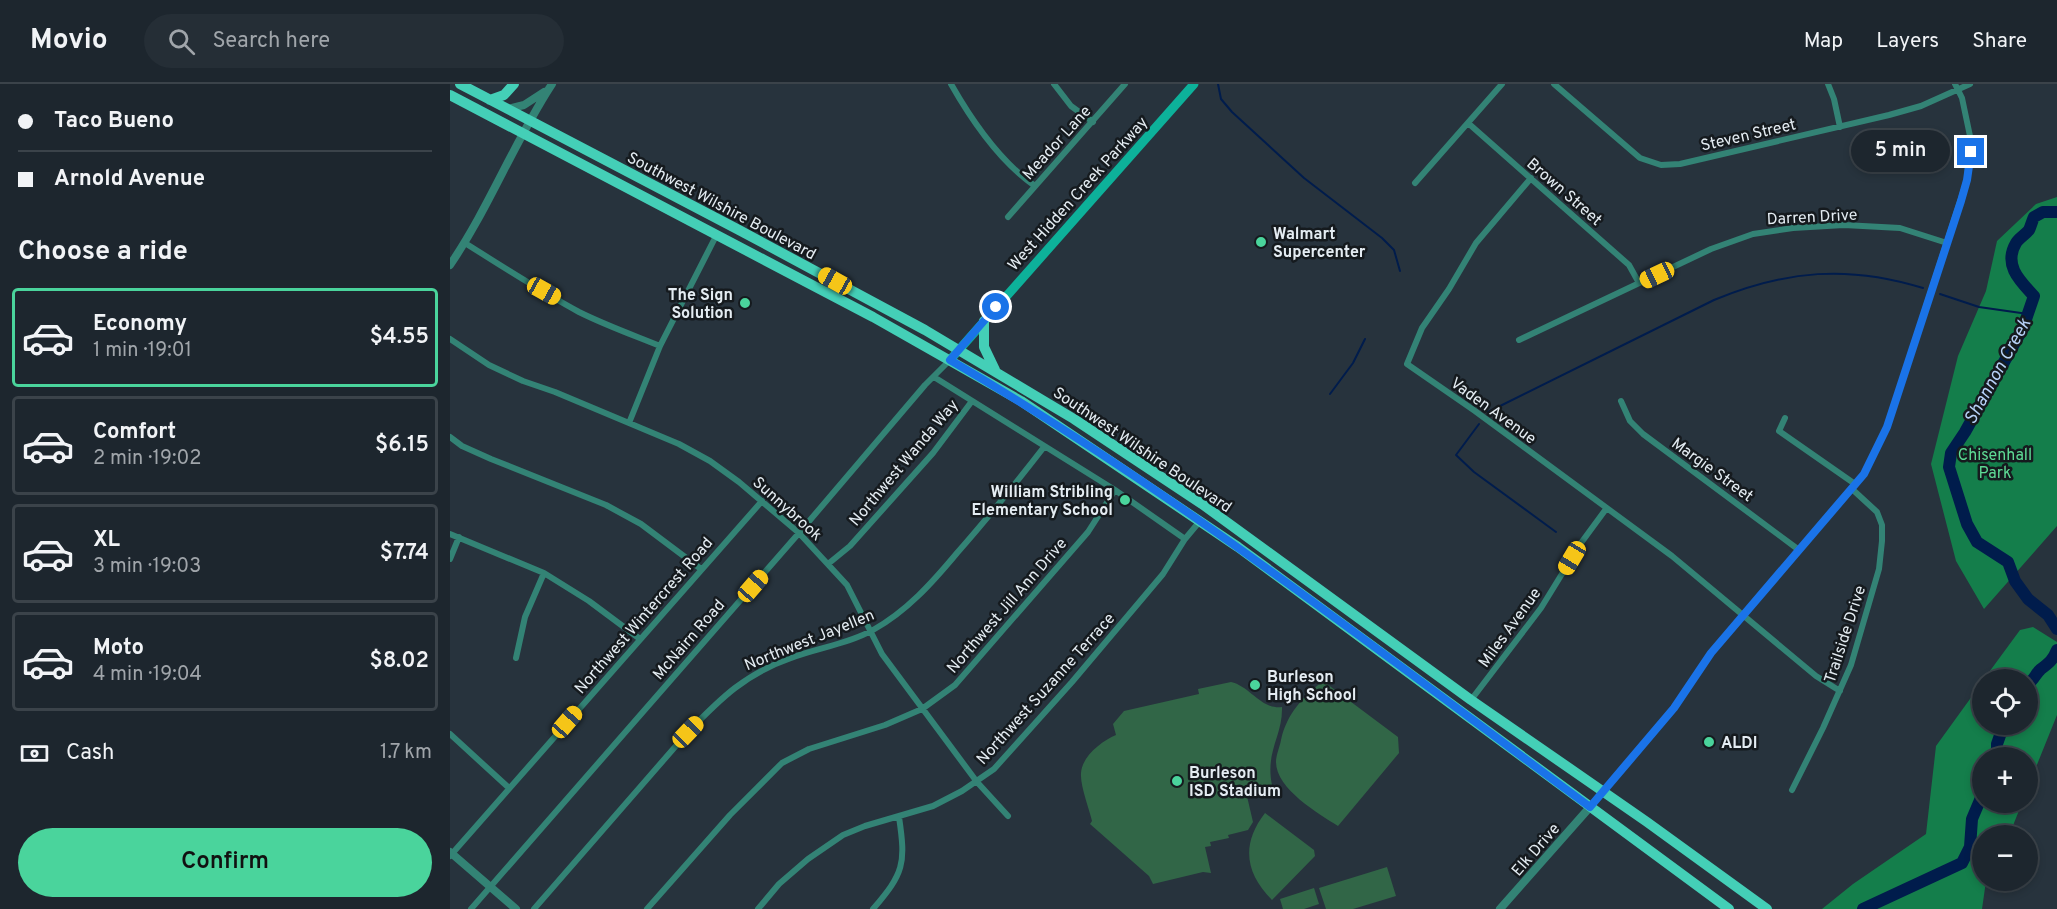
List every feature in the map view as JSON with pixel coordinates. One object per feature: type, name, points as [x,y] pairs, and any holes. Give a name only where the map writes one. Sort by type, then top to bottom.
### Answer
[{"type":"main road","name":"Southwest Wilshire Boulevard","points":[[460,84],[815,270],[959,350],[1074,419],[1190,496],[1471,700],[1684,848],[1767,909]]},
{"type":"main road","points":[[490,100],[504,95],[514,84]]},
{"type":"main road","name":"West Hidden Creek Parkway","points":[[950,360],[1194,84]]},
{"type":"main road","name":"Southwest Wilshire Boulevard","points":[[450,95],[717,234],[1021,401],[1201,520],[1729,909]]},
{"type":"main road","points":[[984,321],[984,347],[997,372]]},
{"type":"main road","points":[[1134,476],[1148,477],[1180,498],[1186,499],[1190,496]]},
{"type":"main road","points":[[1296,590],[1304,578]]},
{"type":"street","points":[[951,84],[980,129],[1022,177],[1035,186]]},
{"type":"street","points":[[1054,84],[1071,106],[1093,122]]},
{"type":"street","name":"Meador Lane","points":[[1008,217],[1125,84]]},
{"type":"street","points":[[1415,183],[1502,84]]},
{"type":"street","name":"Steven Street","points":[[1554,84],[1640,158],[1661,165],[1680,164],[1921,106],[1957,87],[1970,84]]},
{"type":"street","points":[[1828,84],[1840,127]]},
{"type":"street","points":[[507,109],[530,102],[551,85]]},
{"type":"street","points":[[450,265],[465,243],[529,120],[551,85]]},
{"type":"street","points":[[1590,807],[1674,708],[1711,653],[1864,474],[1887,427],[1967,180],[1971,152],[1968,118],[1957,87]]},
{"type":"street","name":"Brown Street","points":[[1468,123],[1629,265],[1639,284]]},
{"type":"street","name":"Vaden Avenue","points":[[1531,178],[1476,243],[1449,289],[1422,328],[1407,364],[1475,411],[1672,556],[1816,676],[1840,691]]},
{"type":"street","name":"Darren Drive","points":[[1519,340],[1711,249],[1753,234],[1793,228],[1844,225],[1900,228],[1947,243]]},
{"type":"street","points":[[629,423],[660,346],[717,234]]},
{"type":"street","points":[[465,243],[580,312],[660,346]]},
{"type":"street","name":"Sunnybrook","points":[[450,339],[489,365],[680,444],[710,461],[762,501],[799,533],[847,585],[882,654],[977,782],[1008,816]]},
{"type":"street","name":"McNairn Road","points":[[471,909],[918,393],[950,360]]},
{"type":"street","points":[[934,377],[1115,490],[1185,539]]},
{"type":"street","name":"Northwest Wanda Way","points":[[828,564],[865,530],[933,453],[972,401]]},
{"type":"street","name":"Margie Street","points":[[1621,401],[1630,421],[1643,434],[1799,550]]},
{"type":"street","name":"Trailside Drive","points":[[1785,418],[1779,431],[1854,487],[1877,512],[1882,541],[1879,569],[1851,665],[1792,790]]},
{"type":"street","points":[[450,436],[462,446],[491,459],[606,505],[641,524],[701,569]]},
{"type":"street","name":"Northwest Jayellen","points":[[534,909],[688,732],[738,684],[756,672],[790,658],[871,631],[898,614],[916,599],[996,509],[1044,447]]},
{"type":"street","name":"Northwest Jill Ann Drive","points":[[647,909],[730,815],[782,764],[809,749],[885,725],[922,709],[955,685],[1088,532],[1115,490]]},
{"type":"street","name":"Northwest Wintercrest Road","points":[[451,854],[762,501]]},
{"type":"street","name":"Miles Avenue","points":[[1471,700],[1541,608],[1605,508]]},
{"type":"street","name":"Northwest Suzanne Terrace","points":[[758,909],[779,884],[821,849],[843,835],[865,826],[933,806],[977,782],[994,769],[1072,682],[1163,574],[1185,539],[1201,520]]},
{"type":"street","points":[[450,534],[544,573],[589,601],[640,639]]},
{"type":"street","points":[[450,559],[459,537]]},
{"type":"street","points":[[516,658],[525,617],[544,573]]},
{"type":"street","points":[[450,734],[509,788]]},
{"type":"street","name":"Elk Drive","points":[[1500,909],[1590,807]]},
{"type":"street","points":[[873,909],[893,886],[902,864],[903,846],[899,817]]},
{"type":"street","points":[[451,854],[516,909]]},
{"type":"green space","name":"Chisenhall Park","points":[[2057,197],[2057,526],[1984,609],[1956,561],[1931,464],[1958,356],[1986,291],[1997,241],[2036,204]]},
{"type":"green space","points":[[2033,627],[2057,642],[2057,715],[2038,762],[2038,747],[1972,747],[1972,813],[2018,813],[2013,825],[1972,825],[1972,891],[1985,891],[1982,909],[1822,909],[1853,884],[1926,834],[1936,746],[1972,696],[1972,735],[2038,735],[2038,669],[1991,669],[2020,630]]},
{"type":"green space","points":[[1323,681],[1398,737],[1399,753],[1338,826],[1310,808],[1291,791],[1283,782],[1276,762],[1287,722],[1309,693]]},
{"type":"green space","name":"Burleson ISD Stadium","points":[[1231,682],[1238,684],[1268,705],[1282,707],[1280,727],[1272,753],[1270,773],[1272,785],[1246,792],[1253,822],[1248,830],[1228,835],[1229,838],[1210,842],[1211,846],[1205,847],[1211,873],[1203,872],[1153,884],[1149,876],[1090,824],[1092,821],[1081,778],[1082,767],[1094,750],[1116,735],[1113,724],[1124,711],[1199,694],[1198,689]]},
{"type":"green space","points":[[1265,813],[1314,850],[1315,856],[1272,900],[1256,879],[1249,858],[1252,836]]},
{"type":"green space","points":[[1387,867],[1396,896],[1353,909],[1326,909],[1319,888]]},
{"type":"green space","points":[[1314,888],[1319,904],[1304,909],[1283,909],[1280,899]]},
{"type":"waterway","points":[[1218,84],[1221,99],[1232,112],[1304,178],[1382,238],[1394,250],[1400,271]]},
{"type":"waterway","name":"Shannon Creek","points":[[2057,212],[2043,212],[2034,217],[2029,230],[2017,241],[2012,251],[2011,258],[2015,272],[2034,296],[2023,328],[1951,453],[1949,467],[1967,524],[1977,542],[2008,562],[2015,581],[2028,599],[2048,615],[2057,629]]},
{"type":"waterway","points":[[1488,412],[1714,300],[1767,282],[1818,274],[1843,274],[1869,276],[1923,288]]},
{"type":"waterway","points":[[1940,294],[1979,307],[2028,314]]},
{"type":"waterway","points":[[1330,394],[1353,363],[1365,339]]},
{"type":"waterway","points":[[1479,424],[1456,455],[1474,472],[1556,532]]},
{"type":"waterway","name":"Shannon Creek","points":[[2038,672],[2057,650]]},
{"type":"waterway","name":"Shannon Creek","points":[[1997,747],[2000,735]]},
{"type":"waterway","name":"Shannon Creek","points":[[1863,909],[1962,863],[1970,847],[1975,813]]},
{"type":"place","name":"Walmart Supercenter","points":[[1261,242]]},
{"type":"place","name":"The Sign Solution","points":[[745,303]]},
{"type":"place","name":"William Stribling Elementary School","points":[[1125,500]]},
{"type":"place","name":"Burleson High School","points":[[1255,685]]},
{"type":"place","name":"ALDI","points":[[1709,742]]},
{"type":"place","name":"Burleson ISD Stadium","points":[[1177,781]]},
{"type":"route","points":[[996,307],[950,360],[1021,401],[1201,520],[1590,807],[1674,708],[1711,653],[1864,474],[1887,427],[1907,367],[1961,201],[1971,152]]}]
